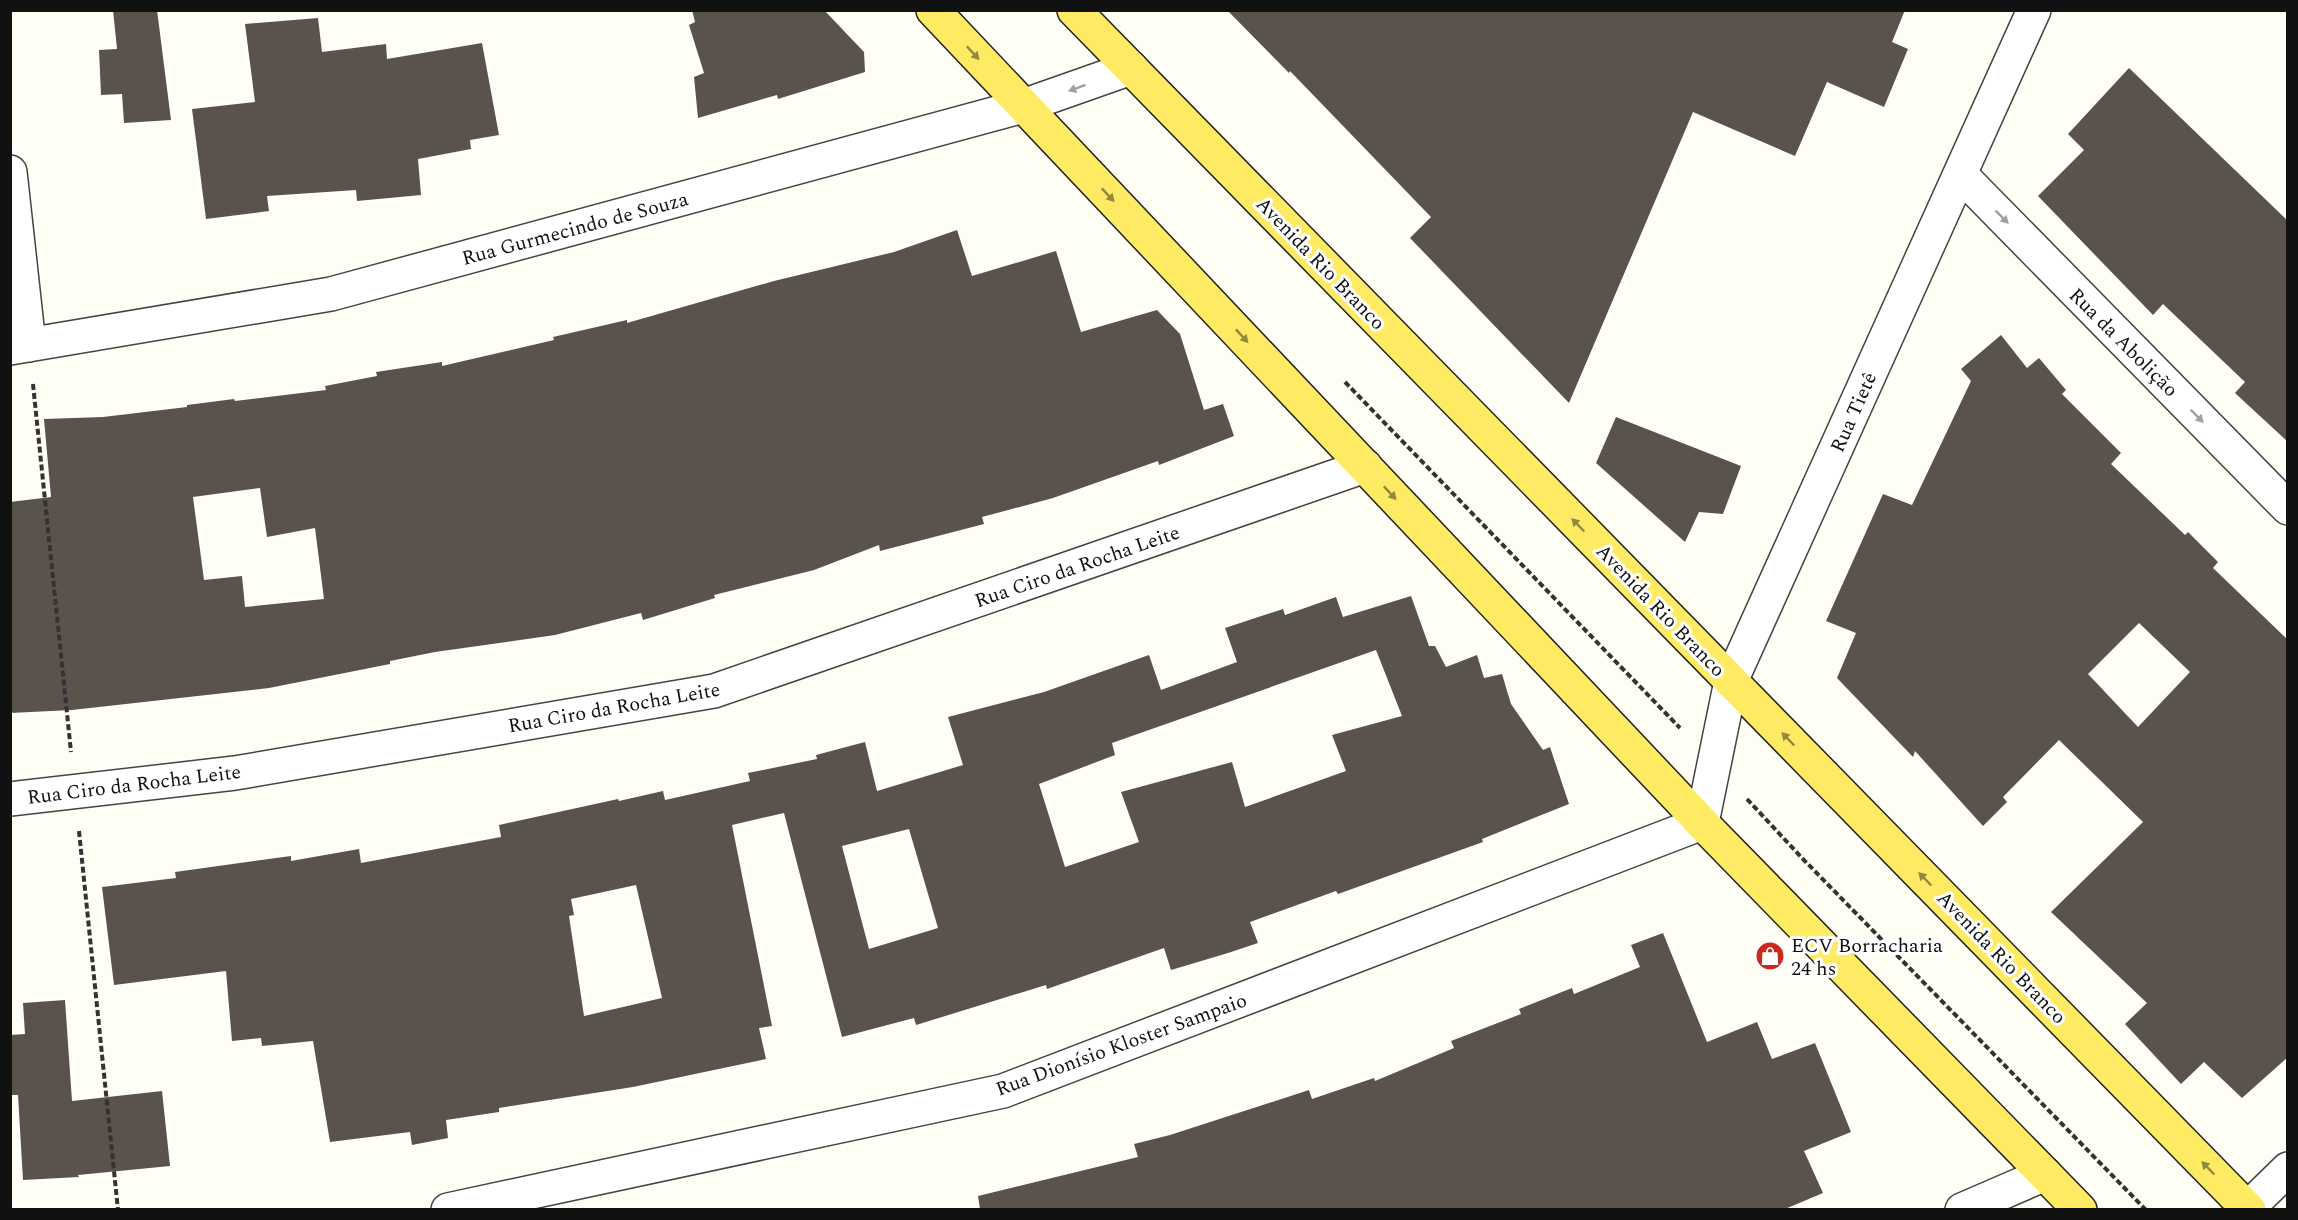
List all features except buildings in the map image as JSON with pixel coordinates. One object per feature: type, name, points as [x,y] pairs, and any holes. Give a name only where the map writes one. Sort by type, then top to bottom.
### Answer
[{"type":"main road","points":[[933,10],[1702,824],[2080,1209]]},
{"type":"main road","name":"Avenida Rio Branco","points":[[1074,10],[2249,1209]]},
{"type":"street","name":"Rua Tietê","points":[[1702,824],[1731,681],[2034,10]]},
{"type":"street","name":"Rua Gurmecindo de Souza","points":[[20,346],[331,294],[1023,106],[1131,68]]},
{"type":"street","points":[[10,172],[20,346]]},
{"type":"street","name":"Rua da Abolição","points":[[1961,175],[2288,508]]},
{"type":"street","name":"Rua Ciro da Rocha Leite","points":[[10,799],[235,773],[714,691],[1365,466]]},
{"type":"street","name":"Rua Dionísio Kloster Sampaio","points":[[448,1209],[1004,1091],[1702,824]]},
{"type":"street","points":[[2249,1209],[2288,1168]]},
{"type":"street","points":[[1962,1209],[2044,1174]]},
{"type":"path","points":[[1339,376],[1714,763],[1810,867],[2146,1209]]},
{"type":"place","name":"ECV Borracharia 24 hs","points":[[1770,956]]}]
